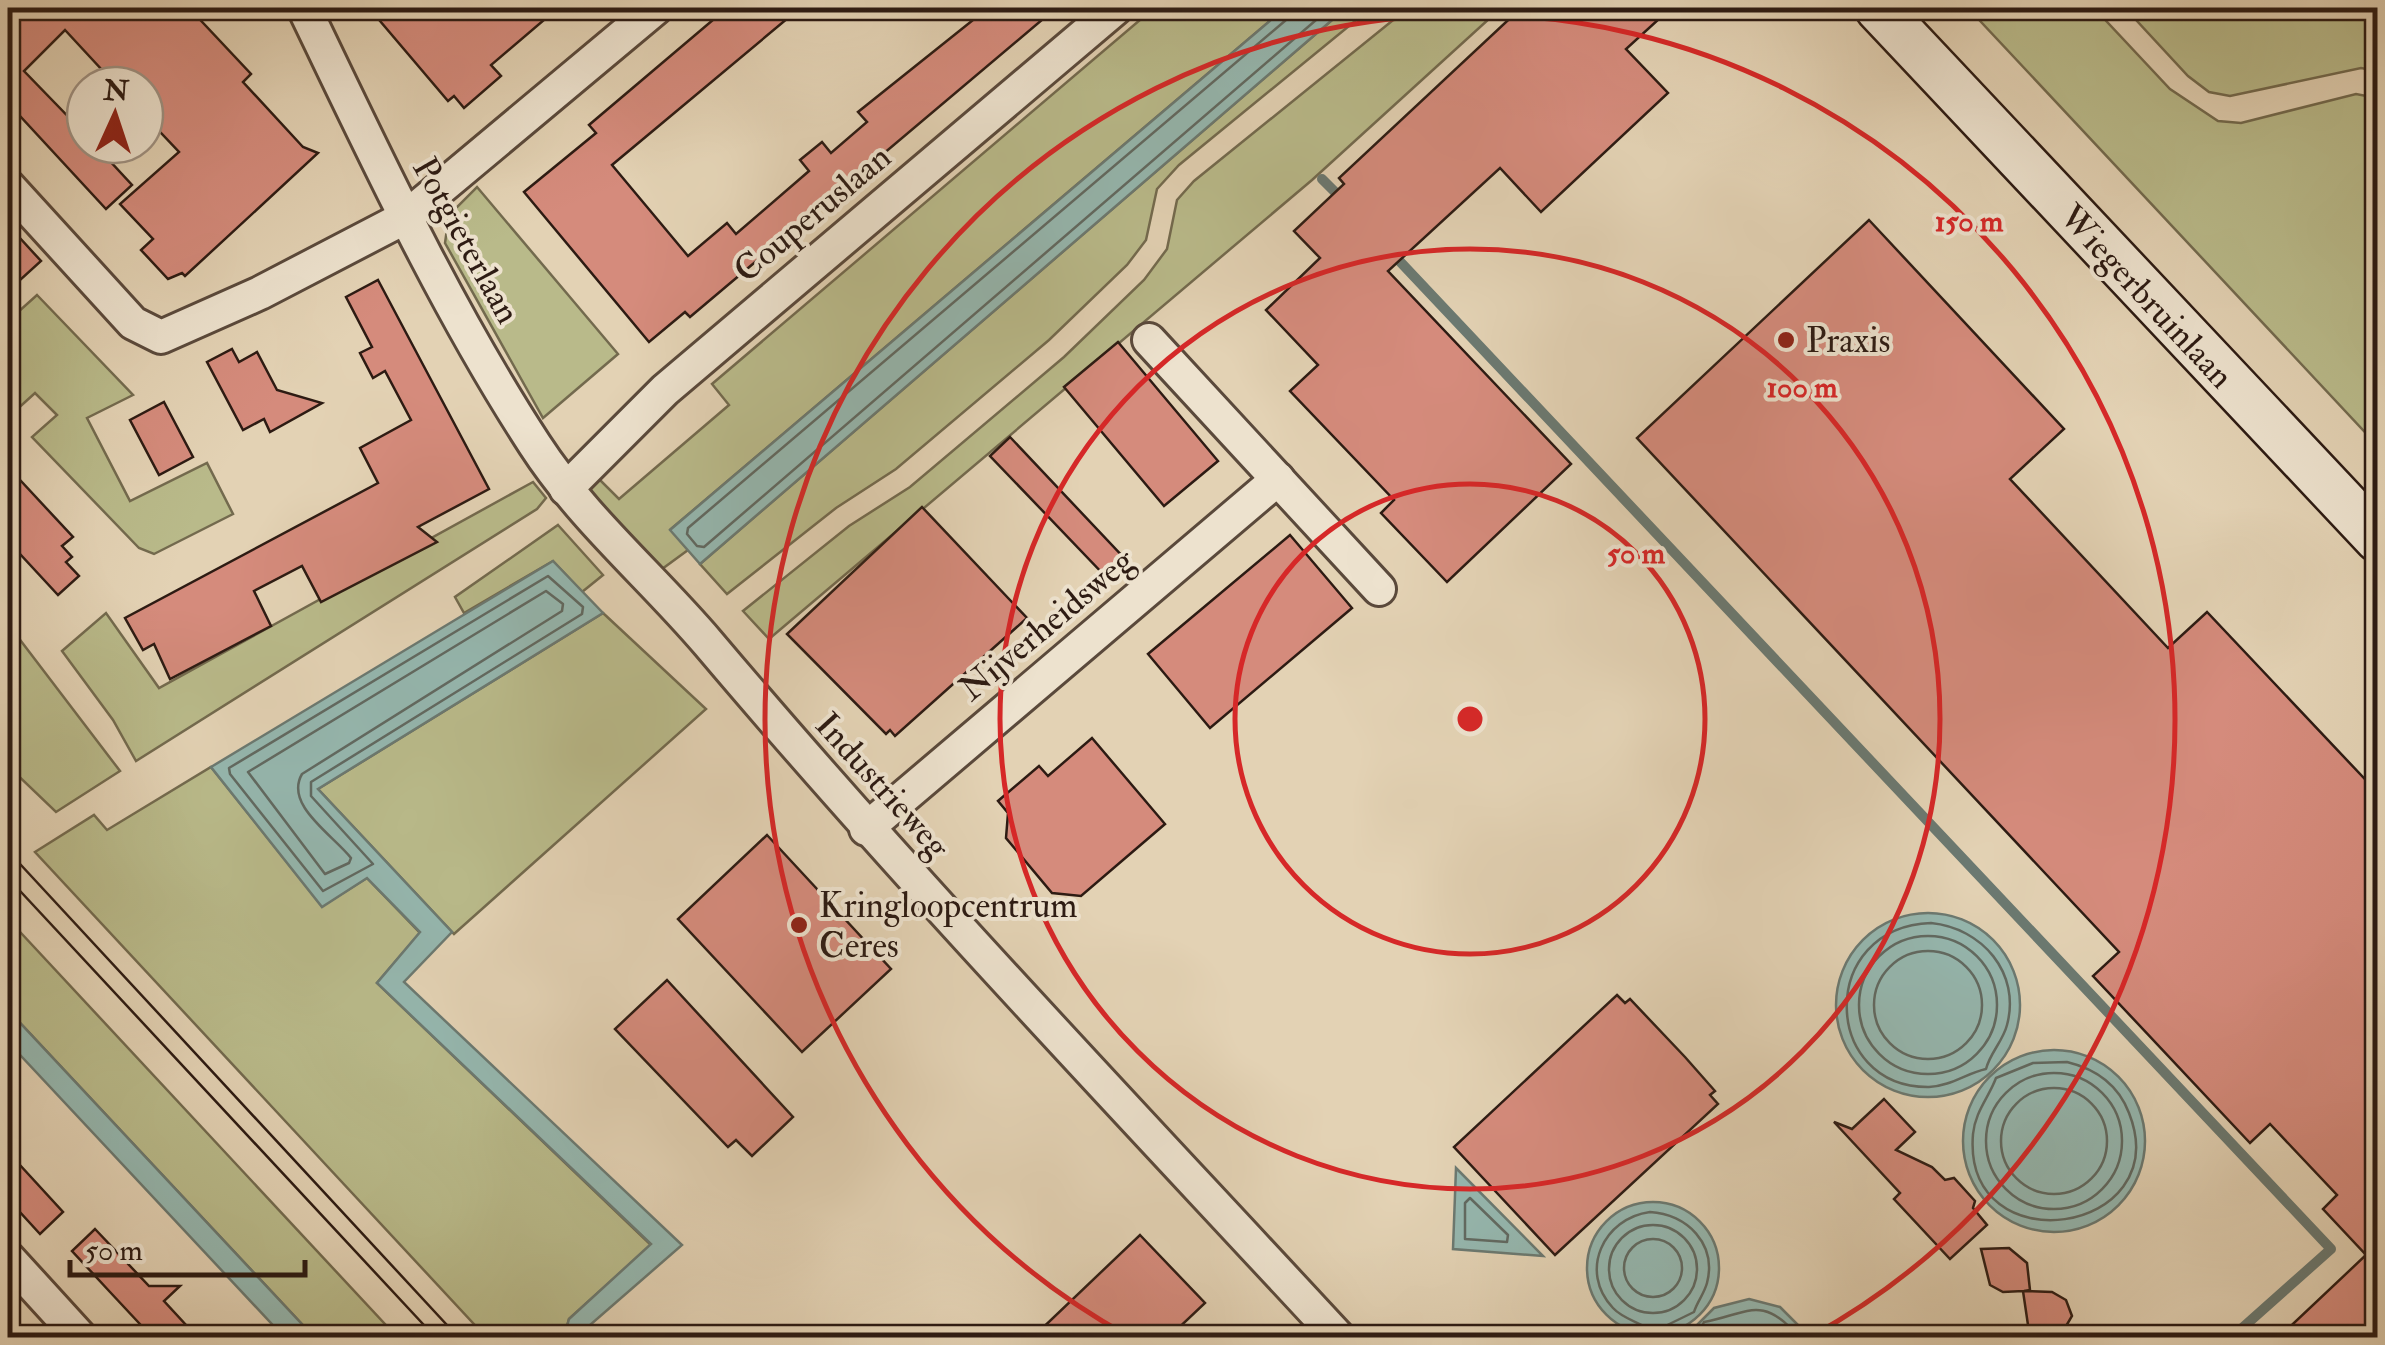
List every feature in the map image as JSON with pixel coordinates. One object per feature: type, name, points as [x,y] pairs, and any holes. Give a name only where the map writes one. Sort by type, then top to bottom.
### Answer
[{"type":"street","name":"Potgieterlaan","points":[[304,8],[406,217],[534,443],[572,495]]},
{"type":"street","points":[[8,186],[133,323],[160,337],[260,293],[406,217],[656,8]]},
{"type":"street","name":"Couperuslaan","points":[[572,495],[665,390],[1116,8]]},
{"type":"street","name":"Wiegerbruinlaan","points":[[1878,8],[2378,540]]},
{"type":"street","points":[[1149,340],[1379,589]]},
{"type":"street","name":"Nijverheidsweg","points":[[866,829],[1278,480]]},
{"type":"street","name":"Industrieweg","points":[[572,495],[704,638],[866,829],[1338,1338]]},
{"type":"street","points":[[8,1258],[82,1338]]},
{"type":"green space","points":[[1154,8],[1285,8],[671,529],[688,550],[662,569],[587,488],[591,471],[619,499],[729,405],[712,384]]},
{"type":"green space","points":[[1346,8],[1371,8],[1179,165],[1157,189],[1146,240],[1127,265],[1049,340],[896,469],[836,508],[727,594],[700,564]]},
{"type":"green space","points":[[1408,8],[1501,8],[1312,180],[769,639],[743,611],[849,526],[910,487],[1064,357],[1144,280],[1167,249],[1177,200],[1194,181]]},
{"type":"green space","points":[[1968,8],[2094,8],[2170,89],[2218,121],[2241,123],[2356,94],[2377,98],[2377,445]]},
{"type":"green space","points":[[2125,8],[2377,8],[2377,71],[2361,68],[2230,96],[2209,92],[2188,76]]},
{"type":"green space","points":[[477,187],[618,354],[543,418],[445,243],[449,215]]},
{"type":"green space","points":[[37,295],[133,395],[87,418],[130,501],[207,463],[233,514],[154,554],[139,548],[32,437],[57,415],[35,393],[13,413],[8,408],[8,321]]},
{"type":"green space","points":[[533,482],[546,498],[537,509],[136,761],[113,720],[62,651],[106,613],[159,688]]},
{"type":"green space","points":[[558,525],[603,575],[582,592],[553,561],[464,613],[455,597]]},
{"type":"green space","points":[[603,613],[706,709],[454,934],[318,789]]},
{"type":"green space","points":[[8,624],[120,771],[56,812],[8,766]]},
{"type":"green space","points":[[211,767],[322,906],[367,878],[420,933],[377,983],[651,1245],[569,1319],[564,1337],[486,1337],[35,852],[94,815],[107,830]]},
{"type":"green space","points":[[8,919],[397,1337],[314,1337],[8,1010]]},
{"type":"water","points":[[1285,8],[1346,8],[700,564],[670,530]]},
{"type":"water","points":[[553,561],[603,613],[318,789],[452,932],[404,982],[682,1245],[590,1325],[585,1338],[564,1337],[569,1319],[651,1244],[377,983],[420,932],[367,878],[322,907],[211,767]]},
{"type":"water","points":[[1928,913],[1963,920],[1993,940],[2013,970],[2020,1005],[2013,1040],[1993,1070],[1963,1090],[1928,1097],[1893,1090],[1863,1070],[1843,1040],[1836,1005],[1843,970],[1863,940],[1893,920]]},
{"type":"water","points":[[8,1010],[314,1337],[284,1337],[8,1042]]},
{"type":"water","points":[[2054,1050],[2089,1057],[2118,1077],[2138,1106],[2145,1141],[2138,1176],[2118,1205],[2089,1225],[2054,1232],[2019,1225],[1990,1205],[1970,1176],[1963,1141],[1970,1106],[1990,1077],[2019,1057]]},
{"type":"water","points":[[1456,1168],[1543,1256],[1453,1249]]},
{"type":"water","points":[[1653,1202],[1678,1207],[1700,1221],[1714,1243],[1719,1268],[1714,1293],[1700,1315],[1678,1329],[1653,1334],[1628,1329],[1606,1315],[1592,1293],[1587,1268],[1592,1243],[1606,1221],[1628,1207]]},
{"type":"water","points":[[1749,1299],[1780,1307],[1810,1337],[1685,1337],[1714,1308]]},
{"type":"building","points":[[8,8],[189,8],[251,74],[243,82],[303,147],[318,153],[185,276],[182,273],[168,279],[141,250],[153,239],[120,204],[179,152],[165,137],[165,65],[97,65],[65,30],[24,71],[65,113],[65,165],[8,103]]},
{"type":"building","points":[[369,8],[558,8],[491,65],[501,76],[464,108],[454,96],[448,101]]},
{"type":"building","points":[[727,8],[800,8],[612,165],[688,256],[727,223],[736,234],[809,171],[800,160],[822,142],[831,153],[867,122],[858,112],[988,8],[1056,8],[690,317],[685,312],[649,342],[524,192],[596,133],[589,125]]},
{"type":"building","points":[[1521,8],[1671,8],[1626,49],[1668,93],[1541,212],[1500,168],[1388,271],[1571,464],[1447,582],[1381,513],[1394,500],[1290,391],[1318,365],[1266,310],[1320,258],[1294,231],[1344,184],[1339,178]]},
{"type":"building","points":[[65,165],[114,165],[132,185],[106,209]]},
{"type":"building","points":[[1869,220],[2064,429],[2010,479],[2168,648],[2207,612],[2378,793],[2378,1338],[2278,1338],[2366,1255],[2323,1209],[2337,1195],[2270,1124],[2250,1143],[2093,976],[2119,952],[1637,438]]},
{"type":"building","points":[[8,225],[41,261],[8,291]]},
{"type":"building","points":[[378,280],[489,489],[418,527],[437,542],[321,602],[302,566],[254,591],[271,626],[170,679],[154,644],[143,650],[125,618],[378,483],[360,448],[411,420],[385,371],[373,378],[360,353],[372,347],[346,297]]},
{"type":"building","points":[[1118,342],[1218,461],[1164,506],[1064,387]]},
{"type":"building","points":[[232,349],[239,362],[257,352],[277,390],[322,403],[270,432],[264,419],[243,430],[207,362]]},
{"type":"building","points":[[164,402],[193,457],[159,475],[130,420]]},
{"type":"building","points":[[1010,437],[1126,560],[1107,578],[990,456]]},
{"type":"building","points":[[8,467],[73,537],[62,546],[72,557],[66,562],[79,576],[58,595],[8,541]]},
{"type":"building","points":[[922,507],[1027,618],[895,736],[890,730],[886,734],[787,634]]},
{"type":"building","points":[[1290,535],[1352,608],[1210,728],[1148,654]]},
{"type":"building","points":[[1092,738],[1165,824],[1081,896],[1052,893],[1006,838],[1008,813],[998,801],[1039,766],[1048,776]]},
{"type":"building","points":[[767,835],[891,969],[802,1052],[678,919]]},
{"type":"building","points":[[667,980],[793,1117],[752,1156],[736,1140],[728,1147],[615,1029]]},
{"type":"building","points":[[1617,995],[1625,1003],[1630,999],[1685,1057],[1715,1091],[1710,1095],[1718,1104],[1555,1255],[1454,1147]]},
{"type":"building","points":[[1884,1099],[1915,1132],[1896,1150],[1932,1167],[1945,1180],[1954,1178],[1975,1201],[1973,1208],[1987,1225],[1950,1259],[1894,1199],[1900,1193],[1834,1122],[1852,1129]]},
{"type":"building","points":[[8,1152],[63,1212],[40,1234],[8,1199]]},
{"type":"building","points":[[95,1229],[149,1286],[180,1286],[164,1301],[198,1338],[153,1338],[72,1251]]},
{"type":"building","points":[[1140,1235],[1205,1303],[1168,1338],[1032,1338]]},
{"type":"building","points":[[2009,1248],[2027,1263],[2030,1290],[2024,1291],[2052,1292],[2066,1300],[2072,1316],[2062,1333],[2054,1338],[2038,1335],[2028,1325],[2023,1291],[2003,1292],[1990,1285],[1981,1249]]},
{"type":"waterway","points":[[1322,179],[1342,199]]},
{"type":"waterway","points":[[1391,252],[2331,1249],[2231,1338]]},
{"type":"tram line","points":[[8,851],[459,1338]]},
{"type":"tram line","points":[[8,878],[436,1338]]},
{"type":"place","name":"Praxis","points":[[1786,340]]},
{"type":"place","name":"Kringloopcentrum Ceres","points":[[799,925]]}]
